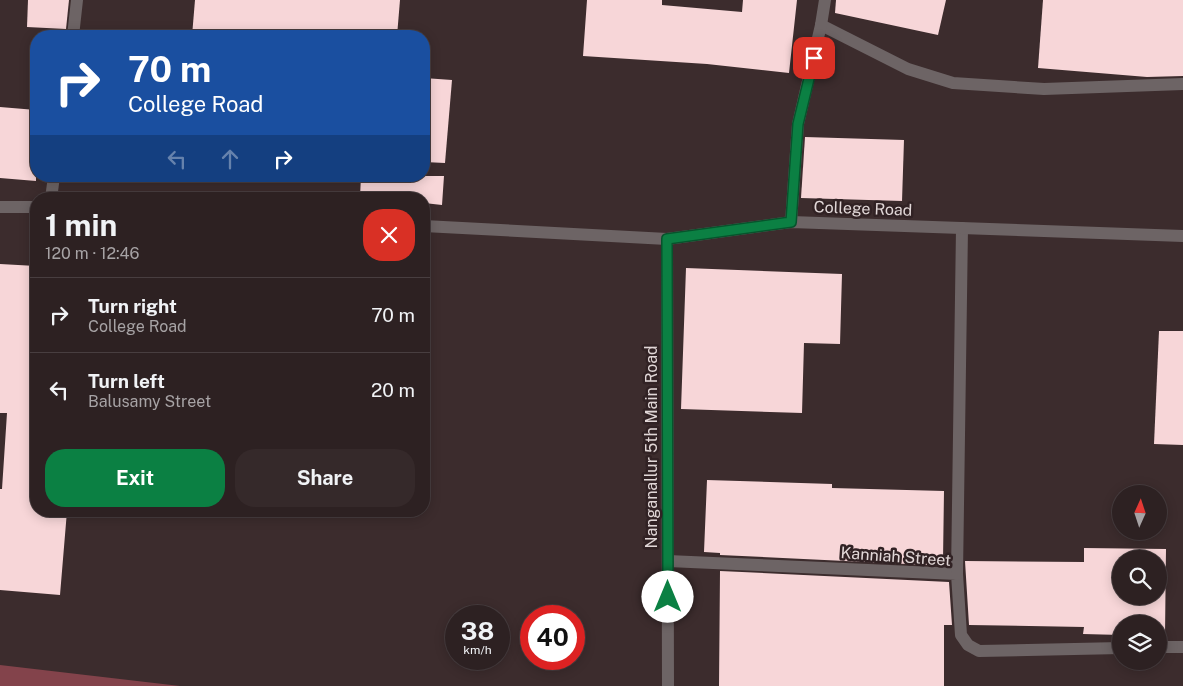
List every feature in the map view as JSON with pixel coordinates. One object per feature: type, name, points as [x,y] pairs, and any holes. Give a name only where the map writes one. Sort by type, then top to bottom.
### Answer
[{"type":"street","points":[[73,30],[77,0]]},
{"type":"street","points":[[791,222],[798,124],[825,0]]},
{"type":"street","points":[[821,25],[908,69],[954,83],[1044,88],[1183,84]]},
{"type":"street","points":[[0,206],[30,207]]},
{"type":"street","name":"College Road","points":[[430,226],[667,239],[791,222],[1183,236]]},
{"type":"street","points":[[957,574],[962,228]]},
{"type":"street","name":"Nanganallur 5th Main Road","points":[[667,239],[668,686]]},
{"type":"street","name":"Kanniah Street","points":[[668,561],[957,574],[961,635],[968,645],[979,651],[1112,648]]},
{"type":"street","points":[[1167,647],[1183,646]]},
{"type":"shaded area","points":[[0,665],[180,686],[0,686]]},
{"type":"building","points":[[28,0],[69,0],[66,29],[27,27]]},
{"type":"building","points":[[195,0],[400,0],[398,30],[192,30]]},
{"type":"building","points":[[587,0],[662,0],[662,5],[742,12],[743,0],[797,0],[789,73],[707,64],[583,56]]},
{"type":"building","points":[[836,0],[946,0],[938,35],[835,13]]},
{"type":"building","points":[[1043,0],[1183,0],[1183,76],[1147,77],[1038,68]]},
{"type":"building","points":[[430,78],[452,80],[445,163],[430,162]]},
{"type":"building","points":[[0,107],[30,110],[30,180],[0,178]]},
{"type":"building","points":[[805,137],[904,140],[902,201],[801,198]]},
{"type":"building","points":[[430,176],[444,176],[442,205],[430,204],[430,192],[360,192],[361,182],[430,182]]},
{"type":"building","points":[[0,264],[30,266],[30,517],[66,517],[60,595],[0,590],[0,489],[2,489],[7,413],[0,413]]},
{"type":"building","points":[[686,268],[842,274],[840,344],[804,343],[802,413],[681,409]]},
{"type":"building","points":[[1159,331],[1183,331],[1183,445],[1154,444]]},
{"type":"building","points":[[707,480],[832,484],[832,488],[944,491],[943,561],[949,561],[949,566],[720,555],[720,553],[704,552]]},
{"type":"building","points":[[1084,548],[1166,549],[1112,550],[1112,605],[1165,605],[1165,615],[1112,615],[1112,635],[1083,634],[1084,627],[969,625],[965,561],[1084,562]]},
{"type":"building","points":[[720,571],[949,582],[952,625],[944,625],[944,686],[719,686]]},
{"type":"route","points":[[668,597],[667,239],[791,222],[798,124],[814,58]]}]
